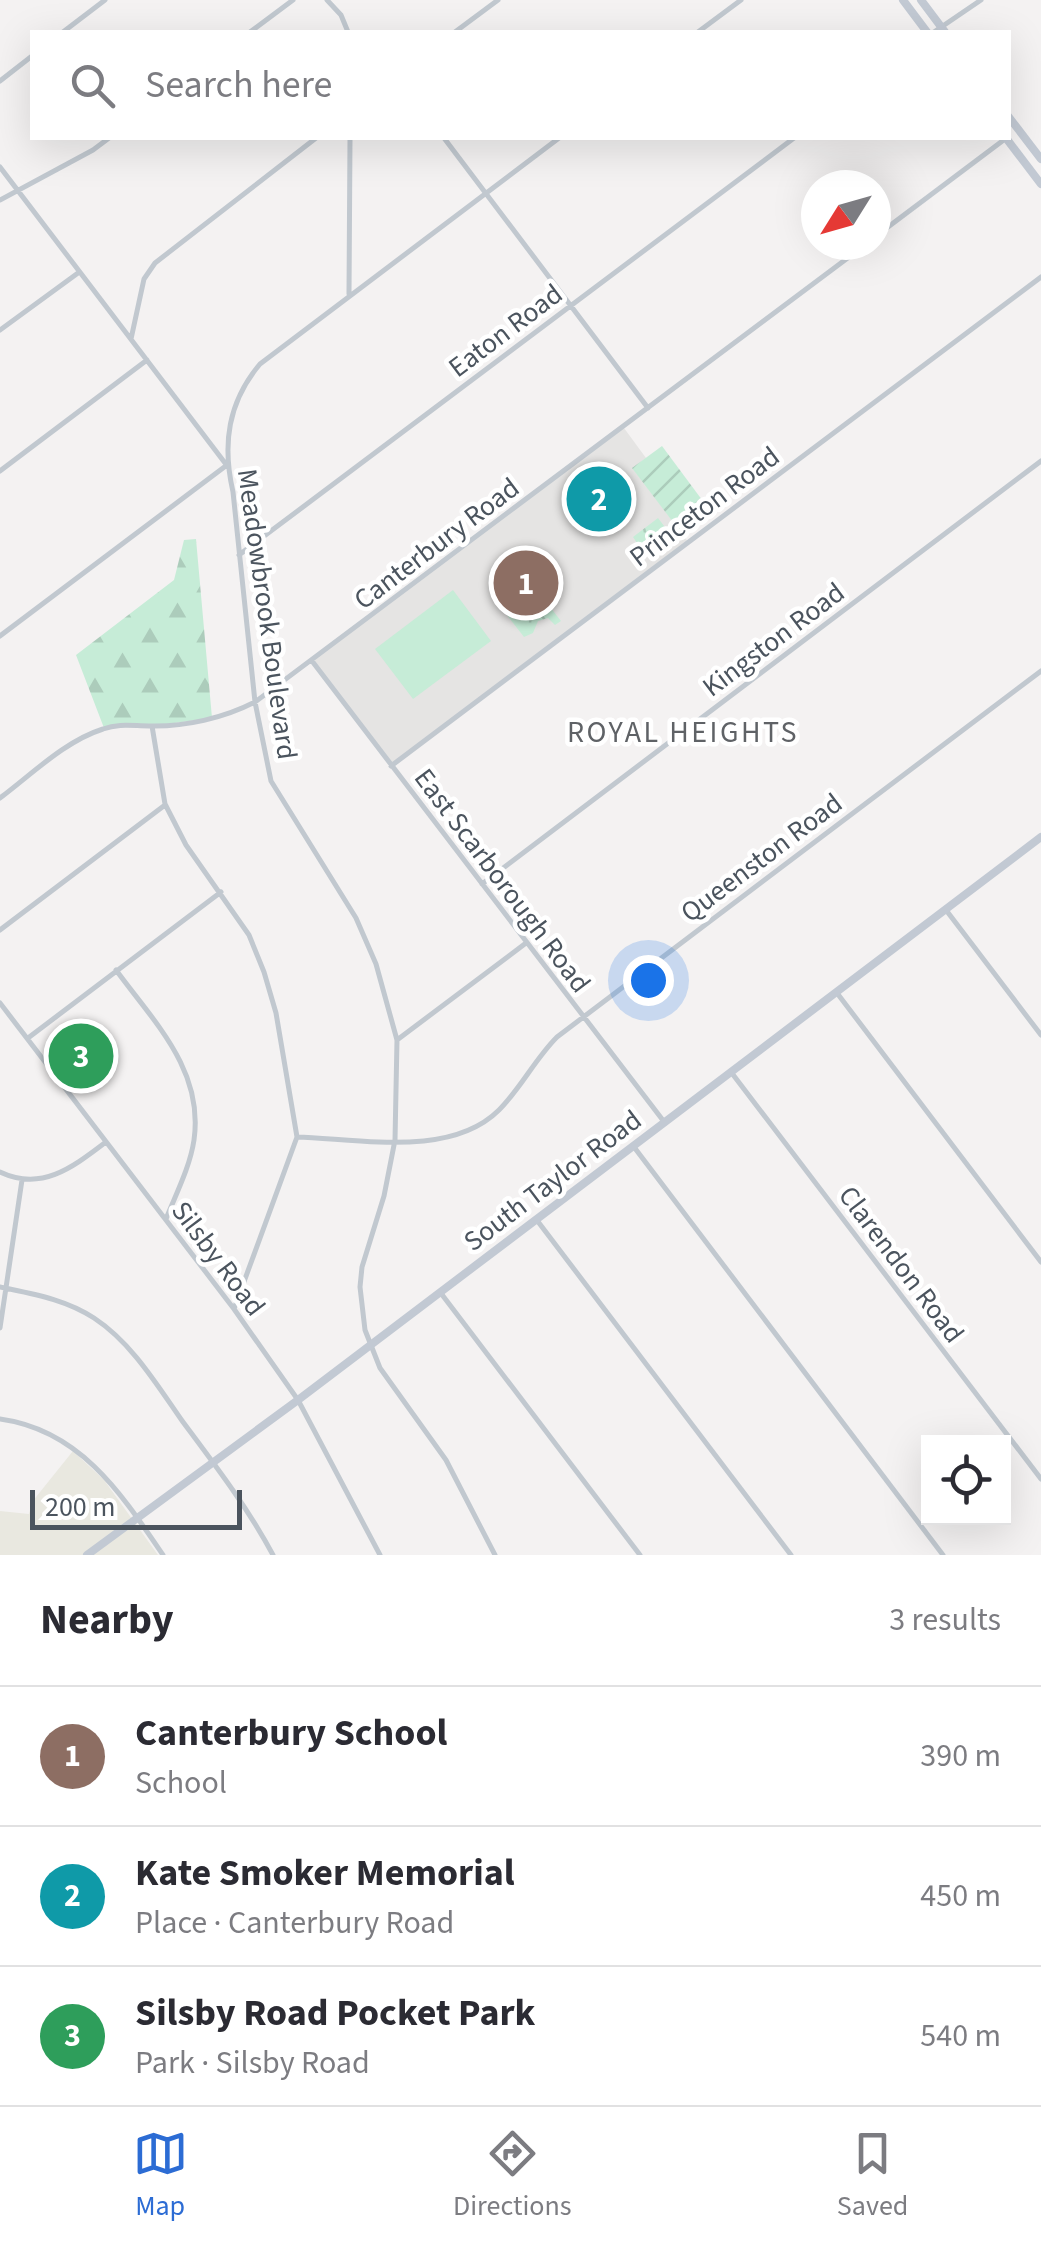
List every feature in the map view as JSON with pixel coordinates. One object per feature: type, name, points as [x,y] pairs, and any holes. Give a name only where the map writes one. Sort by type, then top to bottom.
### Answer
[{"type":"main road","points":[[902,0],[936,30]]},
{"type":"main road","points":[[921,0],[936,30]]},
{"type":"main road","points":[[1011,120],[1039,156],[1026,164]]},
{"type":"main road","points":[[1009,140],[1041,184]]},
{"type":"main road","name":"South Taylor Road","points":[[87,1555],[298,1400],[1041,837]]},
{"type":"street","points":[[66,30],[105,0]]},
{"type":"street","points":[[253,30],[293,0]]},
{"type":"street","points":[[326,0],[341,15],[347,30]]},
{"type":"street","points":[[458,30],[498,0]]},
{"type":"street","points":[[701,30],[741,0]]},
{"type":"street","points":[[938,30],[980,0]]},
{"type":"street","points":[[0,81],[30,58]]},
{"type":"street","points":[[1011,134],[1018,129]]},
{"type":"street","points":[[0,200],[106,140]]},
{"type":"street","points":[[131,339],[144,279],[155,262],[313,140]]},
{"type":"street","points":[[350,140],[350,294]]},
{"type":"street","points":[[445,140],[648,408]]},
{"type":"street","name":"Meadowbrook Boulevard","points":[[495,1555],[446,1460],[388,1381],[370,1345],[362,1304],[362,1267],[396,1140],[397,1040],[376,964],[356,918],[271,781],[255,702],[227,465],[228,433],[232,410],[254,371],[274,352],[556,140]]},
{"type":"street","name":"Eaton Road","points":[[240,554],[791,140]]},
{"type":"street","points":[[891,225],[1003,140]]},
{"type":"street","points":[[0,167],[227,465],[0,636]]},
{"type":"street","name":"Canterbury Road","points":[[0,798],[78,739],[104,728],[229,716],[255,702],[845,260]]},
{"type":"street","points":[[0,330],[79,272]]},
{"type":"street","name":"Princeton Road","points":[[391,766],[1041,277]]},
{"type":"street","points":[[0,471],[147,360]]},
{"type":"street","name":"Kingston Road","points":[[482,884],[1041,462]]},
{"type":"street","name":"East Scarborough Road","points":[[312,661],[665,1122]]},
{"type":"street","name":"Queenston Road","points":[[297,1137],[434,1142],[481,1124],[500,1109],[539,1056],[583,1018],[1041,671]]},
{"type":"street","points":[[152,726],[166,804],[186,845],[249,935],[264,972],[276,1013],[297,1137],[234,1309]]},
{"type":"street","points":[[0,930],[166,804]]},
{"type":"street","points":[[28,1038],[221,892]]},
{"type":"street","points":[[946,910],[1041,1035]]},
{"type":"street","points":[[397,1040],[526,943]]},
{"type":"street","points":[[116,970],[176,1050],[194,1099],[193,1142],[166,1219]]},
{"type":"street","points":[[836,992],[1041,1262]]},
{"type":"street","name":"Silsby Road","points":[[0,1002],[234,1309],[298,1400],[380,1555]]},
{"type":"street","name":"Clarendon Road","points":[[732,1072],[1041,1479]]},
{"type":"street","points":[[0,1172],[22,1180],[44,1179],[66,1172],[106,1142]]},
{"type":"street","points":[[633,1146],[943,1555]]},
{"type":"street","points":[[0,1328],[22,1180]]},
{"type":"street","points":[[536,1219],[791,1555]]},
{"type":"street","points":[[3,1288],[68,1304],[113,1332],[214,1463],[272,1555]]},
{"type":"street","points":[[440,1292],[640,1555]]},
{"type":"street","points":[[0,1419],[26,1424],[74,1447],[106,1476],[163,1555]]},
{"type":"shaded area","points":[[624,428],[646,458],[633,468],[689,543],[391,766],[312,661]]},
{"type":"shaded area","points":[[73,1451],[104,1480],[158,1555],[0,1555],[0,1511],[29,1514],[32,1502]]},
{"type":"green space","points":[[662,446],[711,512],[682,534],[632,468]]},
{"type":"green space","points":[[658,518],[671,535],[645,555],[633,537]]},
{"type":"green space","points":[[196,539],[212,718],[104,728],[76,655],[174,580],[184,540]]},
{"type":"green space","points":[[533,585],[561,621],[555,625],[548,618],[538,621],[533,633],[524,637],[506,614],[514,606],[525,604],[532,595],[528,589]]},
{"type":"green space","points":[[453,590],[491,641],[413,699],[375,649]]},
{"type":"place","name":"Kate Smoker Memorial","points":[[599,499]]},
{"type":"place","name":"Canterbury School","points":[[526,583]]},
{"type":"place","name":"Silsby Road Pocket Park","points":[[81,1056]]},
{"type":"district","name":"ROYAL HEIGHTS","points":[[683,732]]}]
